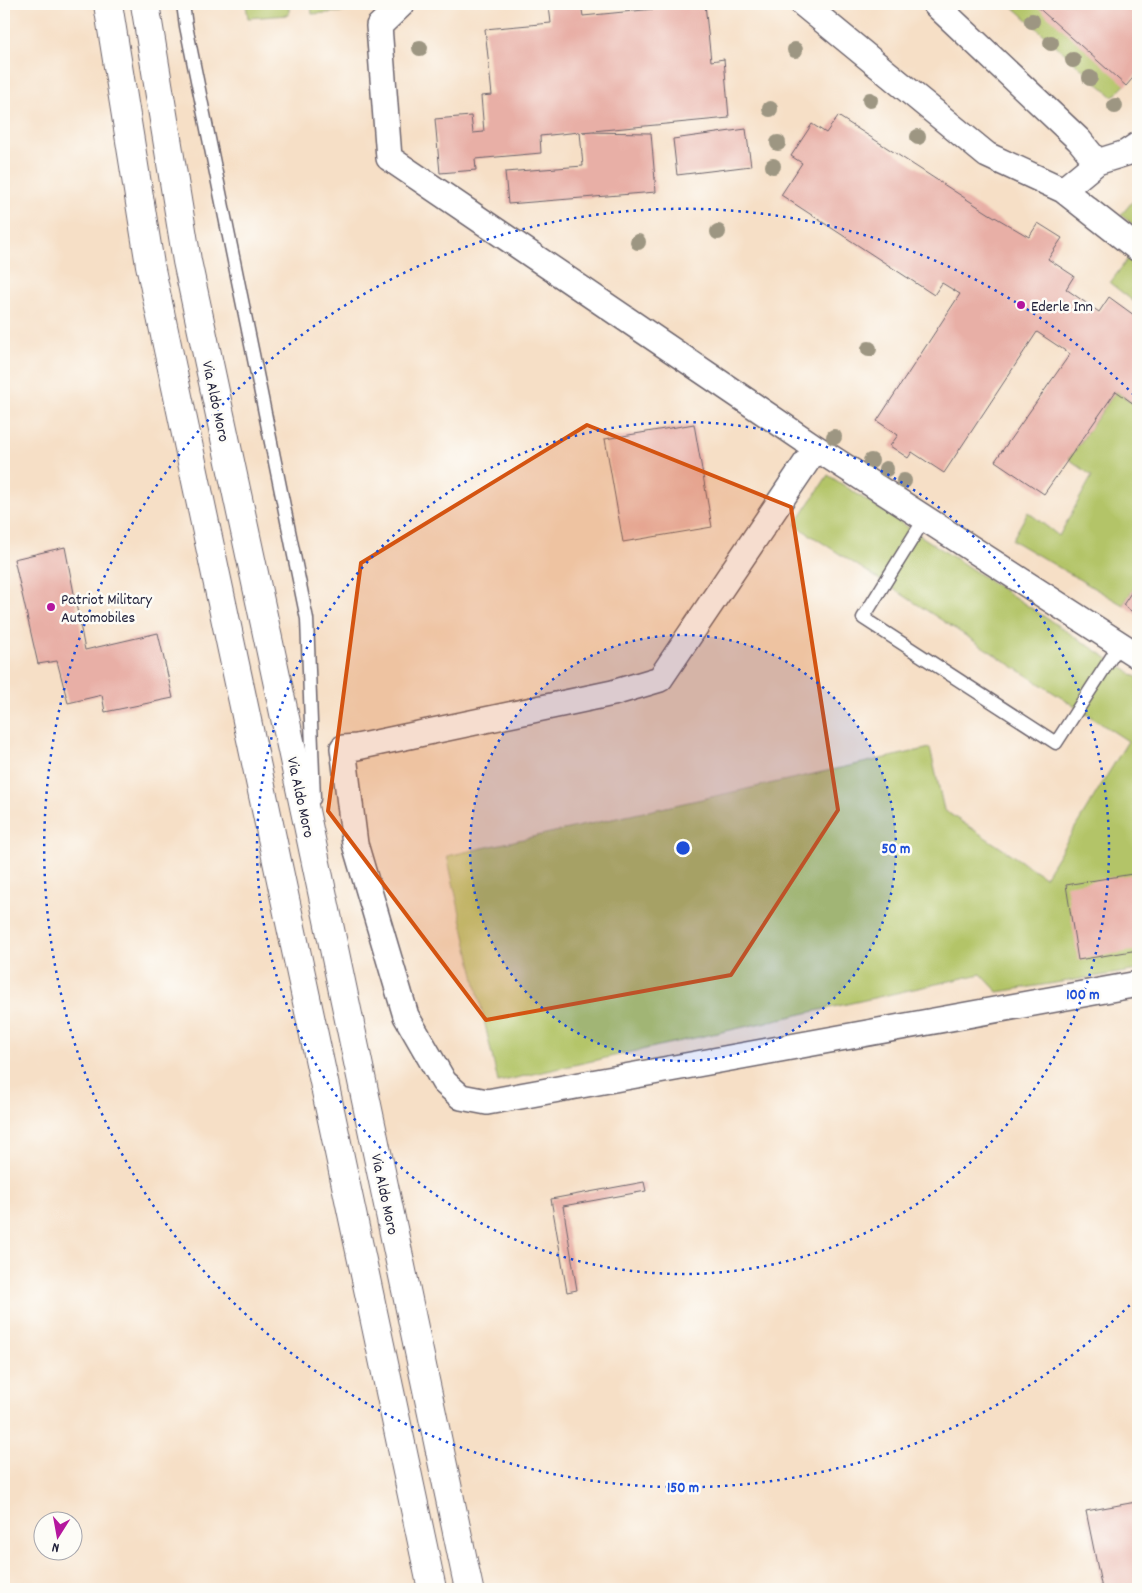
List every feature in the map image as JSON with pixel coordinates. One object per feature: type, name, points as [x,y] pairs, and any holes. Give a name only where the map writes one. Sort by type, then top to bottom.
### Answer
[{"type":"main road","points":[[108,4],[150,265],[432,1589]]},
{"type":"main road","name":"Via Aldo Moro","points":[[145,4],[187,261],[469,1589]]},
{"type":"street","points":[[402,4],[379,26],[389,158],[816,448],[1129,650]]},
{"type":"street","points":[[803,4],[987,155],[1063,190],[1138,249]]},
{"type":"street","points":[[935,4],[1079,140],[1097,162]]},
{"type":"street","points":[[1063,190],[1097,162],[1126,154],[1138,145]]},
{"type":"street","points":[[816,448],[660,679],[613,693],[357,747],[343,748],[356,844],[406,1016],[444,1082],[461,1097],[487,1102],[1138,984]]},
{"type":"lane","points":[[184,4],[190,46],[307,619],[316,863]]},
{"type":"lane","points":[[926,518],[863,618],[1056,743],[1129,650]]},
{"type":"highlighted area","points":[[587,425],[791,507],[838,810],[731,975],[486,1020],[328,811],[361,563]]},
{"type":"green space","points":[[246,4],[289,4],[289,15],[248,18]]},
{"type":"green space","points":[[311,4],[353,4],[353,11],[312,14]]},
{"type":"green space","points":[[1010,4],[1138,4],[1138,72],[1113,97]]},
{"type":"green space","points":[[1138,195],[1138,229],[1121,215]]},
{"type":"green space","points":[[1138,245],[1138,305],[1110,283]]},
{"type":"green space","points":[[1116,391],[1138,407],[1138,582],[1123,605],[1012,540],[1028,512],[1059,536],[1092,476],[1069,459]]},
{"type":"green space","points":[[828,475],[1138,678],[1138,970],[998,992],[981,974],[498,1082],[447,856],[930,748],[944,810],[1045,877],[1128,741],[795,525]]},
{"type":"building","points":[[581,4],[583,16],[705,4],[711,61],[724,59],[729,118],[582,132],[651,133],[656,192],[508,204],[505,172],[583,166],[580,132],[540,136],[541,153],[475,159],[476,170],[440,173],[435,119],[471,116],[473,133],[484,132],[481,96],[492,95],[485,29],[551,23],[549,6]]},
{"type":"building","points":[[1034,4],[1138,4],[1138,72],[1126,86]]},
{"type":"building","name":"Ederle Inn","points":[[838,116],[988,213],[1029,237],[1038,223],[1062,238],[1048,259],[1074,276],[1066,289],[1099,312],[1109,297],[1138,318],[1138,407],[1116,391],[1044,494],[995,461],[1070,354],[1037,332],[944,473],[912,452],[908,458],[890,446],[898,435],[877,421],[960,294],[942,283],[934,295],[781,195],[802,163],[791,156],[812,124],[826,133]]},
{"type":"building","points":[[746,129],[751,166],[677,175],[673,139]]},
{"type":"building","points":[[694,424],[712,527],[623,542],[605,439]]},
{"type":"building","points":[[65,547],[85,650],[158,633],[173,698],[105,712],[102,695],[68,703],[57,661],[38,664],[14,559]]},
{"type":"building","points":[[1138,582],[1138,616],[1123,605]]},
{"type":"building","points":[[1138,873],[1138,950],[1078,960],[1066,885]]},
{"type":"building","points":[[644,1182],[646,1191],[563,1206],[577,1290],[567,1292],[551,1199]]},
{"type":"building","points":[[1136,1502],[1138,1511],[1138,1588],[1102,1589],[1086,1511]]},
{"type":"place","name":"Ederle Inn","points":[[1021,305]]},
{"type":"place","name":"Patriot Military Automobiles","points":[[51,607]]}]
